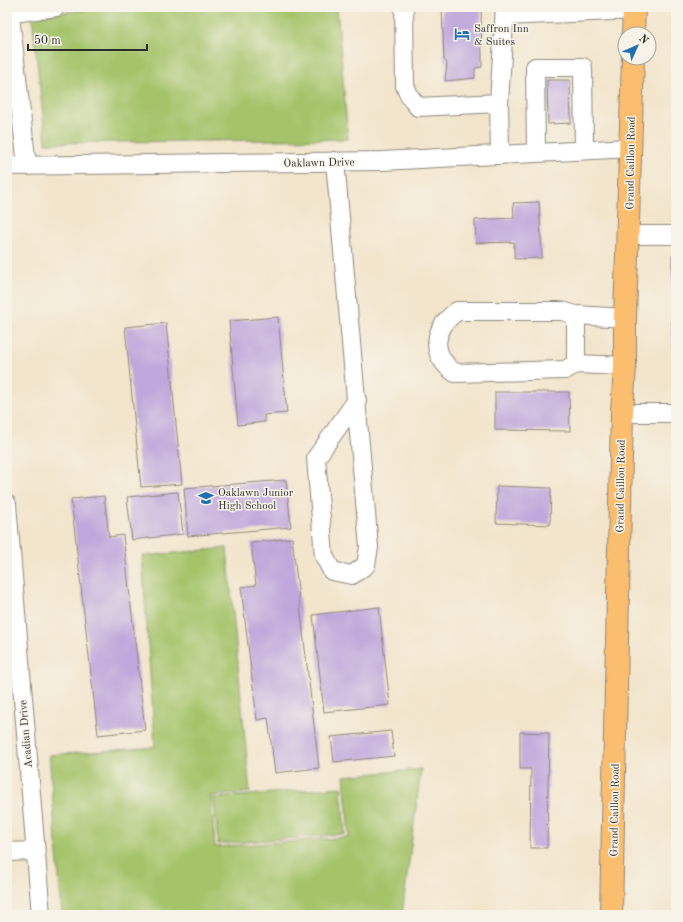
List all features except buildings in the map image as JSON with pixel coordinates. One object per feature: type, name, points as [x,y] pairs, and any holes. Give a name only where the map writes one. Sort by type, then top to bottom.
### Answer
[{"type":"main road","points":[[633,26],[634,9]]},
{"type":"main road","name":"Grand Caillou Road","points":[[612,915],[622,413],[625,366],[632,66]]},
{"type":"street","points":[[27,166],[9,12],[56,7]]},
{"type":"street","points":[[404,7],[405,86],[410,97],[418,106],[499,103]]},
{"type":"street","points":[[500,155],[499,103],[505,11],[634,9]]},
{"type":"street","points":[[536,153],[535,68],[583,67],[584,150]]},
{"type":"street","name":"Oaklawn Drive","points":[[7,166],[334,161],[500,155],[631,148]]},
{"type":"street","points":[[334,161],[336,172],[369,547],[366,565],[352,575],[332,571],[324,556],[316,458],[356,400]]},
{"type":"street","points":[[628,235],[676,235]]},
{"type":"street","points":[[625,318],[576,315],[562,311],[457,311],[446,319],[440,331],[437,344],[443,365],[455,373],[565,370],[576,364],[625,366]]},
{"type":"street","points":[[576,315],[576,364]]},
{"type":"street","points":[[622,413],[676,413]]},
{"type":"street","name":"Acadian Drive","points":[[7,504],[13,665],[41,915]]},
{"type":"street","points":[[7,852],[35,851]]},
{"type":"green space","points":[[111,7],[337,7],[348,139],[46,143],[32,16]]},
{"type":"green space","points":[[227,548],[250,792],[211,796],[215,847],[349,837],[344,776],[421,769],[402,915],[62,915],[49,755],[155,747],[142,556]]},
{"type":"green space","points":[[341,787],[345,834],[218,844],[214,798]]},
{"type":"place","name":"Saffron Inn & Suites","points":[[462,34]]},
{"type":"place","name":"Oaklawn Junior High School","points":[[206,498]]}]
